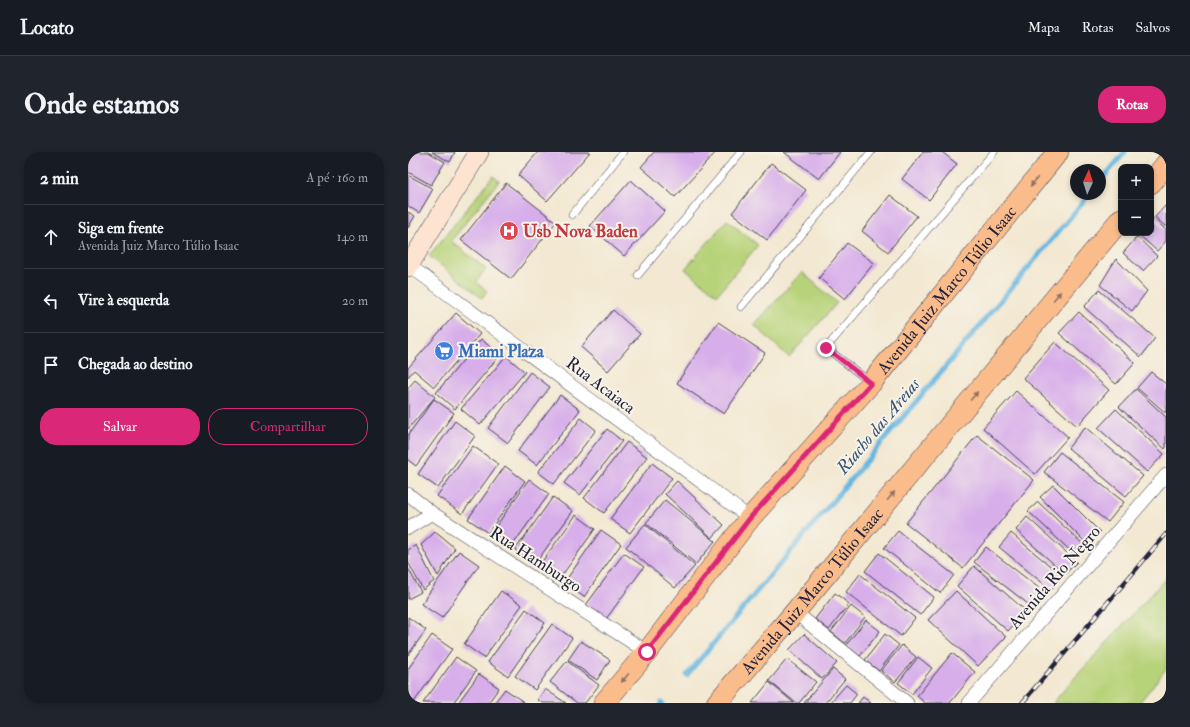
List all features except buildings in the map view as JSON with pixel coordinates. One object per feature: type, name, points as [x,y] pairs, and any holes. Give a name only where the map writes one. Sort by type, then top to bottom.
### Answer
[{"type":"main road","points":[[409,267],[479,152]]},
{"type":"main road","name":"Avenida Juiz Marco Túlio Isaac","points":[[604,703],[647,652],[750,518],[871,383],[1058,152]]},
{"type":"main road","points":[[1154,179],[1166,164]]},
{"type":"main road","name":"Avenida Juiz Marco Túlio Isaac","points":[[717,703],[1118,223]]},
{"type":"street","name":"Rua Acaiaca","points":[[409,267],[750,518]]},
{"type":"street","name":"Avenida Rio Negro","points":[[969,703],[1166,475]]},
{"type":"street","name":"Rua Hamburgo","points":[[408,494],[432,513],[647,652]]},
{"type":"street","points":[[408,528],[432,513]]},
{"type":"street","points":[[794,612],[907,703]]},
{"type":"lane","points":[[572,215],[623,152]]},
{"type":"lane","points":[[638,275],[741,152]]},
{"type":"lane","points":[[741,307],[871,152]]},
{"type":"lane","points":[[871,383],[826,348],[994,152]]},
{"type":"green space","points":[[493,176],[499,181],[451,241],[486,269],[476,282],[487,291],[482,298],[429,256]]},
{"type":"green space","points":[[727,220],[758,245],[717,295],[685,269]]},
{"type":"green space","points":[[802,272],[837,303],[789,357],[754,325]]},
{"type":"green space","points":[[1166,578],[1166,669],[1139,703],[1053,703],[1070,683]]},
{"type":"waterway","name":"Riacho das Areias","points":[[1106,175],[1125,152]]},
{"type":"waterway","name":"Riacho das Areias","points":[[687,675],[1085,200]]},
{"type":"railway","points":[[1022,703],[1166,534]]},
{"type":"place","name":"Usb Nova Baden","points":[[509,231]]},
{"type":"place","name":"Miami Plaza","points":[[444,351]]},
{"type":"route","points":[[647,652],[750,518],[871,383],[826,348]]}]
